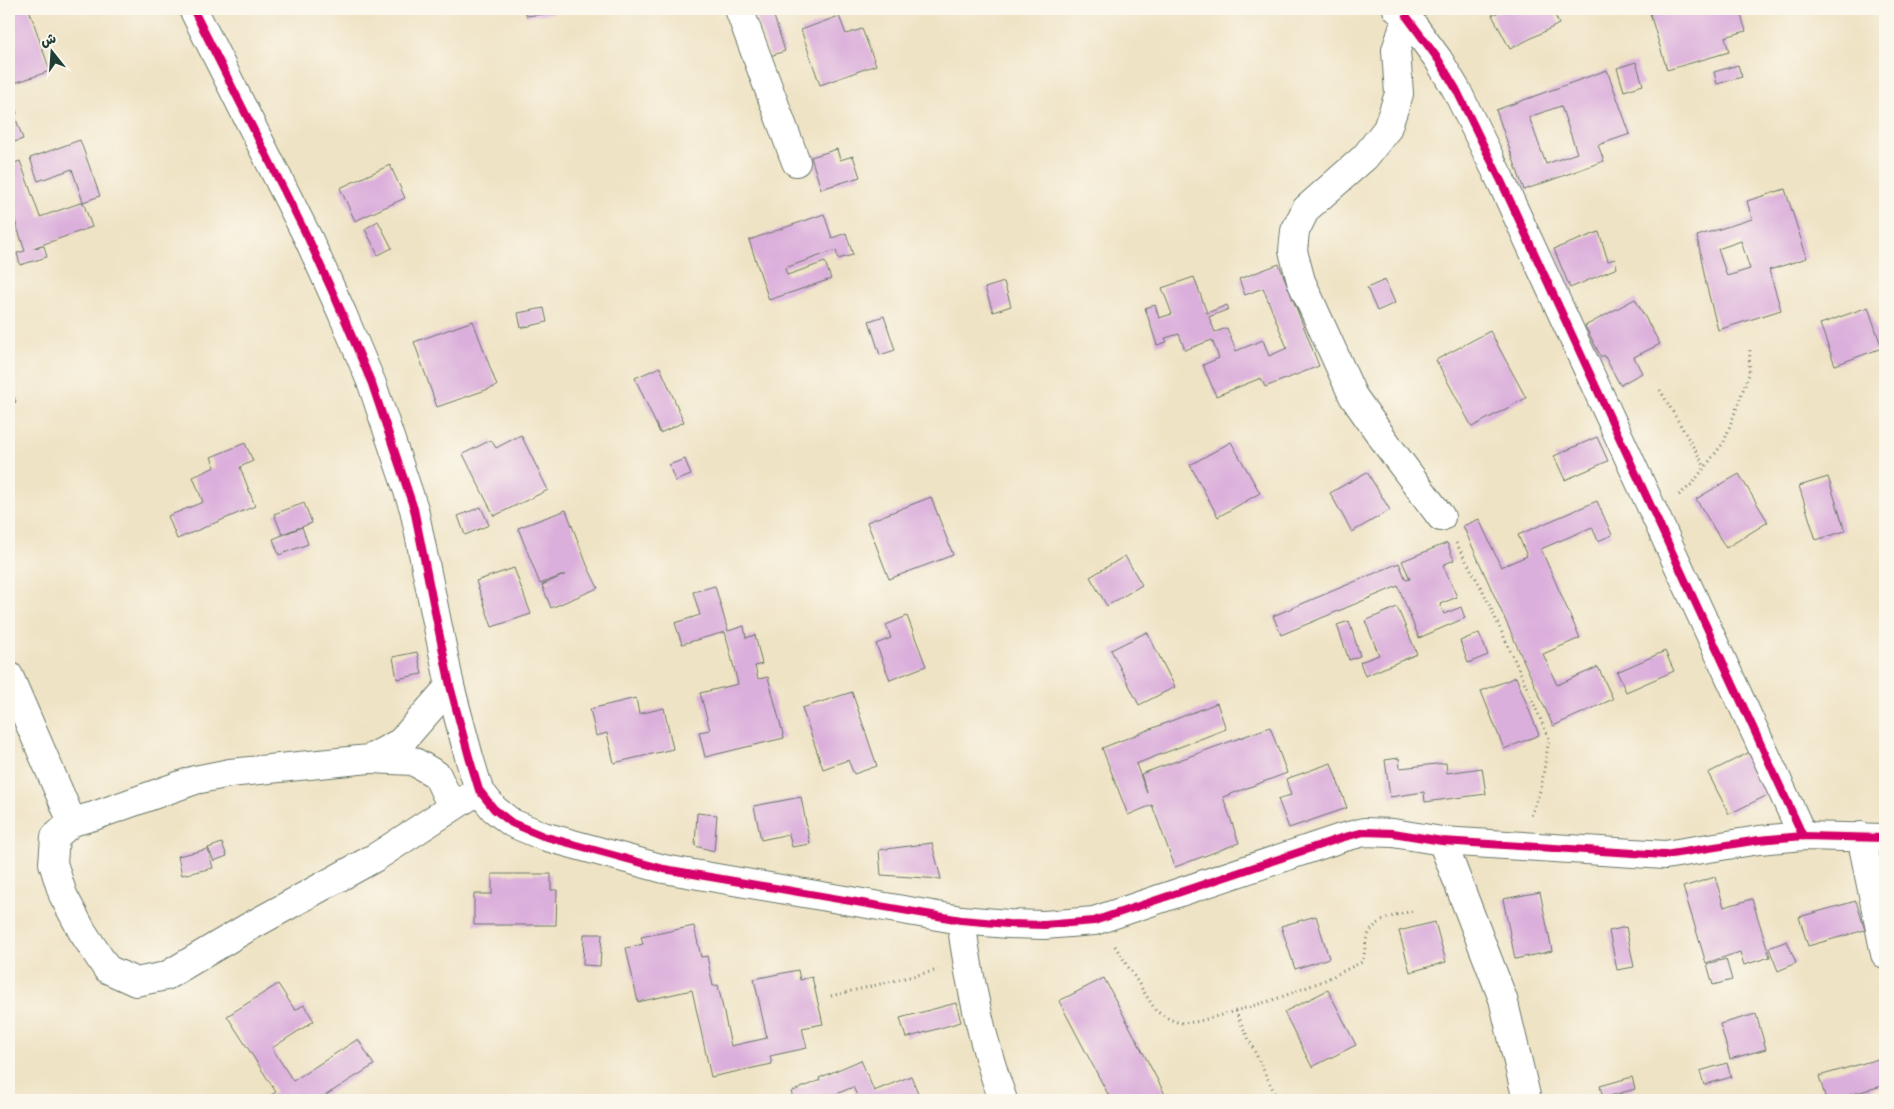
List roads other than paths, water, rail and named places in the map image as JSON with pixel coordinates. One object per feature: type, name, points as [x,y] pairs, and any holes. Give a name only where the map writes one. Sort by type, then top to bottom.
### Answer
[{"type":"street","points":[[193,9],[309,240],[372,384],[414,510],[450,686],[479,790],[494,809],[512,823],[543,836],[572,845],[664,869],[961,920],[1044,925],[1094,921],[1341,838],[1364,832],[1393,833],[1442,841],[1520,847],[1665,855],[1759,840],[1803,836],[1873,837],[1885,954]]},
{"type":"street","points":[[739,9],[796,162]]},
{"type":"street","points":[[1402,13],[1438,59],[1456,89],[1537,258],[1803,836]]},
{"type":"street","points":[[1402,13],[1396,50],[1399,94],[1387,129],[1365,157],[1306,209],[1295,231],[1293,251],[1301,282],[1353,396],[1441,517]]},
{"type":"street","points":[[9,676],[72,822]]},
{"type":"street","points":[[369,759],[401,742],[450,686]]},
{"type":"street","points":[[452,807],[437,775],[413,761],[369,759],[230,773],[195,780],[72,822],[55,836],[53,863],[63,895],[82,931],[107,969],[136,982],[166,976],[239,932],[376,857],[479,790]]},
{"type":"street","points":[[1442,841],[1503,999],[1527,1100]]},
{"type":"street","points":[[961,920],[967,962],[988,1058],[1003,1100]]}]
